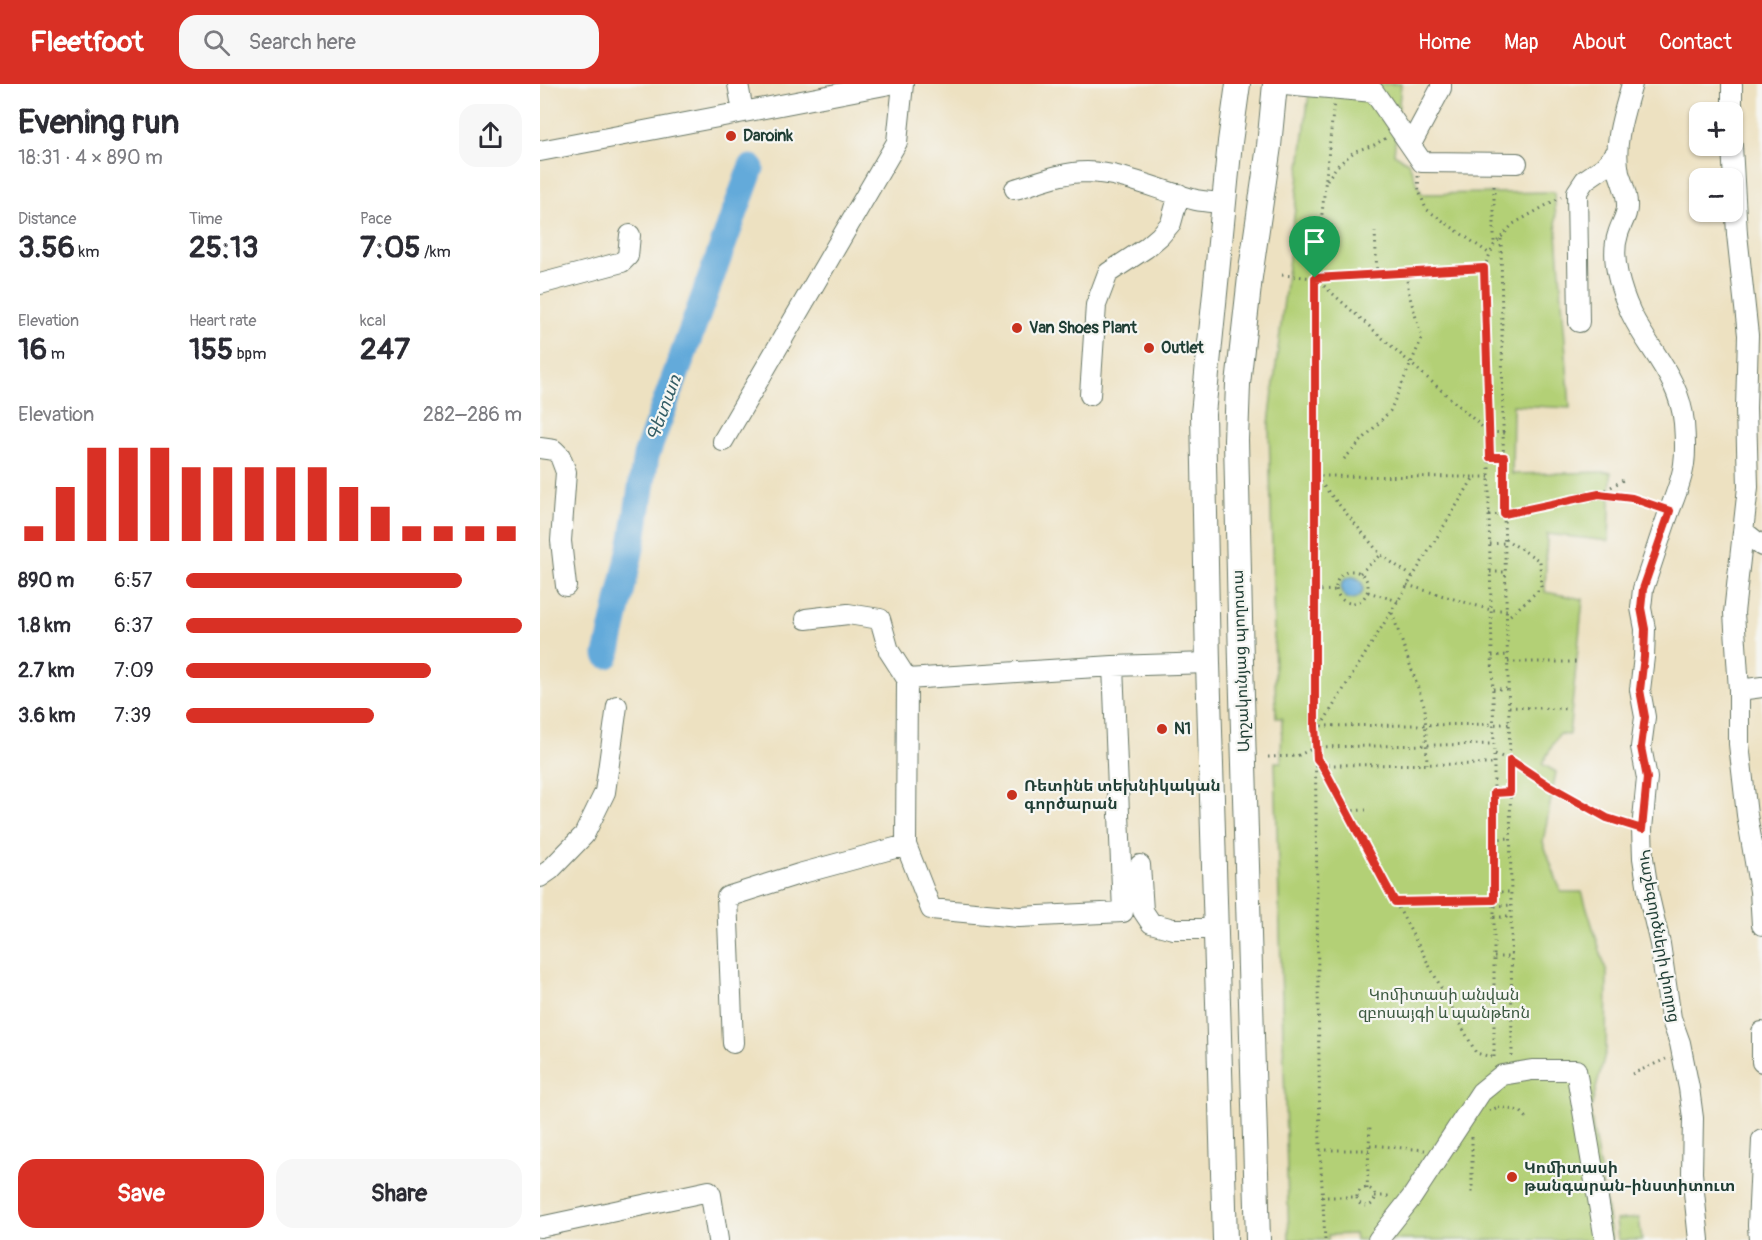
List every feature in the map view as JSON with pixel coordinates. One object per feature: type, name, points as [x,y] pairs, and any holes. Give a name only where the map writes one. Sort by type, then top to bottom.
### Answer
[{"type":"main road","name":"Արշակունյաց պողոտա","points":[[1225,1240],[1203,414],[1223,203],[1238,84]]},
{"type":"main road","name":"Արշակունյաց պողոտա","points":[[1258,1240],[1236,440],[1238,384],[1275,84]]},
{"type":"street","points":[[738,84],[743,112]]},
{"type":"street","points":[[540,151],[890,84]]},
{"type":"street","points":[[723,441],[897,142],[903,84]]},
{"type":"street","points":[[1284,84],[1374,92],[1422,162],[1517,162]]},
{"type":"street","points":[[1406,137],[1441,88],[1441,84]]},
{"type":"street","name":"Կաշեգործների փողոց","points":[[1632,84],[1617,144],[1619,173],[1627,204],[1626,217],[1618,232],[1614,247],[1621,287],[1631,313],[1672,380],[1677,393],[1683,414],[1684,462],[1677,492],[1643,589],[1641,608],[1645,629],[1640,690],[1645,717],[1641,747],[1647,778],[1642,829],[1643,858],[1660,944],[1671,1018],[1682,1052],[1693,1118],[1692,1173],[1699,1240]]},
{"type":"street","points":[[1732,84],[1732,102]]},
{"type":"street","points":[[1579,322],[1577,192],[1585,180],[1604,167],[1617,152]]},
{"type":"street","points":[[1733,156],[1737,234],[1748,335],[1746,408],[1748,487],[1734,613],[1739,690],[1739,744],[1747,815],[1760,891],[1762,925]]},
{"type":"street","points":[[1015,189],[1065,174],[1087,172],[1107,174],[1197,200],[1223,203]]},
{"type":"street","points":[[1090,395],[1096,305],[1108,273],[1160,236],[1171,223],[1179,195]]},
{"type":"street","points":[[540,284],[622,262],[628,256],[630,235]]},
{"type":"street","points":[[540,448],[554,450],[560,456],[566,472],[561,541],[566,586]]},
{"type":"street","points":[[1743,531],[1762,546]]},
{"type":"street","points":[[806,619],[848,614],[880,619],[889,651],[907,679],[906,845],[931,909],[1019,917],[1123,912],[1113,666]]},
{"type":"street","points":[[907,679],[1113,666],[1208,663]]},
{"type":"street","points":[[1739,690],[1762,687]]},
{"type":"street","points":[[540,877],[550,870],[584,835],[605,792],[617,706]]},
{"type":"street","points":[[733,1043],[727,897],[799,874],[906,845]]},
{"type":"street","points":[[1140,865],[1143,911],[1150,923],[1173,929],[1216,929]]},
{"type":"street","points":[[1762,1032],[1762,1062]]},
{"type":"street","points":[[1378,1240],[1412,1197],[1481,1092],[1502,1075],[1532,1070],[1576,1070],[1605,1240]]},
{"type":"street","points":[[1759,1240],[1762,1140]]},
{"type":"street","points":[[540,1227],[709,1191],[718,1240]]},
{"type":"path","points":[[1325,1240],[1320,1150],[1315,726],[1315,278],[1336,89]]},
{"type":"path","points":[[1326,182],[1337,166],[1355,150],[1406,137],[1418,177],[1419,191],[1426,209],[1490,254]]},
{"type":"path","points":[[1317,759],[1476,1053],[1494,1058],[1494,724],[1489,514],[1490,457],[1484,268],[1494,245],[1494,186]]},
{"type":"path","points":[[1494,245],[1513,224],[1555,200]]},
{"type":"path","points":[[1375,231],[1377,274]]},
{"type":"path","points":[[1501,239],[1510,760],[1512,1057]]},
{"type":"path","points":[[1282,275],[1315,278],[1484,268]]},
{"type":"path","points":[[1344,459],[1390,411],[1422,338],[1409,294],[1406,273]]},
{"type":"path","points":[[1315,278],[1488,432],[1504,433]]},
{"type":"path","points":[[1490,457],[1504,457]]},
{"type":"path","points":[[1315,476],[1462,475],[1489,477]]},
{"type":"path","points":[[1315,476],[1381,555],[1413,577]]},
{"type":"path","points":[[1321,726],[1474,477]]},
{"type":"path","points":[[1489,514],[1504,514],[1599,494],[1626,479]]},
{"type":"path","points":[[1599,494],[1632,498],[1670,511]]},
{"type":"path","points":[[1490,544],[1505,541],[1540,561],[1541,588],[1507,618]]},
{"type":"path","points":[[1360,573],[1381,555]]},
{"type":"path","points":[[1351,571],[1360,573],[1367,582],[1368,591],[1362,600],[1352,603],[1342,599],[1336,590],[1341,576],[1351,571]]},
{"type":"path","points":[[1490,572],[1506,572]]},
{"type":"path","points":[[1407,585],[1491,610],[1507,610]]},
{"type":"path","points":[[1315,591],[1336,590]]},
{"type":"path","points":[[1368,591],[1398,601]]},
{"type":"path","points":[[1392,612],[1425,708],[1427,764]]},
{"type":"path","points":[[1492,656],[1508,655]]},
{"type":"path","points":[[1508,662],[1576,662]]},
{"type":"path","points":[[1493,689],[1509,689]]},
{"type":"path","points":[[1509,707],[1569,709]]},
{"type":"path","points":[[1315,726],[1509,724]]},
{"type":"path","points":[[1268,757],[1297,756],[1316,747],[1494,744]]},
{"type":"path","points":[[1494,753],[1510,760],[1548,785],[1607,818],[1642,829]]},
{"type":"path","points":[[1322,765],[1494,764]]},
{"type":"path","points":[[1494,793],[1510,792]]},
{"type":"path","points":[[1347,811],[1366,810]]},
{"type":"path","points":[[1494,839],[1510,838]]},
{"type":"path","points":[[1494,892],[1511,892]]},
{"type":"path","points":[[1395,902],[1494,900]]},
{"type":"path","points":[[1494,906],[1511,905]]},
{"type":"path","points":[[1494,917],[1511,917]]},
{"type":"path","points":[[1494,957],[1511,957]]},
{"type":"path","points":[[1493,1014],[1511,1014]]},
{"type":"path","points":[[1632,1074],[1682,1052]]},
{"type":"path","points":[[1481,1092],[1495,1101],[1498,1107]]},
{"type":"path","points":[[1484,1112],[1498,1107],[1520,1111],[1527,1118]]},
{"type":"path","points":[[1367,1189],[1370,1126]]},
{"type":"path","points":[[1472,1194],[1471,1139],[1474,1130]]},
{"type":"path","points":[[1320,1150],[1370,1147],[1442,1151]]},
{"type":"path","points":[[1367,1189],[1373,1191],[1375,1195],[1373,1203],[1363,1206],[1359,1203],[1359,1192],[1367,1189]]},
{"type":"path","points":[[1321,1197],[1358,1197]]},
{"type":"green space","name":"Կոմիտասի անվան զբոսայգի և պանթեոն","points":[[1310,84],[1401,84],[1394,154],[1408,162],[1422,194],[1554,192],[1570,408],[1513,405],[1512,474],[1611,472],[1609,541],[1547,534],[1545,592],[1583,599],[1569,735],[1559,734],[1542,764],[1556,772],[1543,842],[1561,892],[1582,892],[1607,973],[1606,1050],[1590,1112],[1612,1240],[1356,1240],[1355,1234],[1328,1235],[1328,1240],[1289,1240],[1275,762],[1281,762],[1282,718],[1276,718],[1269,424]]},
{"type":"green space","points":[[1639,1218],[1642,1240],[1618,1240],[1616,1220]]},
{"type":"water","points":[[1352,577],[1360,580],[1363,588],[1360,596],[1352,599],[1344,596],[1341,588],[1344,580]]},
{"type":"waterway","name":"Գետառ","points":[[607,655],[633,539],[646,456],[751,168]]},
{"type":"place","name":"Daroink","points":[[731,136]]},
{"type":"place","name":"Van Shoes Plant","points":[[1017,328]]},
{"type":"place","name":"Outlet","points":[[1149,348]]},
{"type":"place","name":"N1","points":[[1162,729]]},
{"type":"place","name":"Ռետինե տեխնիկական գործարան","points":[[1012,795]]},
{"type":"place","name":"Կոմիտասի թանգարան-ինստիտուտ","points":[[1512,1177]]},
{"type":"route","points":[[1484,268],[1490,457],[1504,457],[1504,514],[1599,494],[1632,498],[1670,511],[1643,589],[1641,608],[1645,629],[1640,690],[1645,717],[1641,747],[1647,778],[1642,829],[1607,818],[1548,785],[1510,760],[1510,792],[1494,793],[1494,900],[1395,902],[1317,759],[1315,726],[1315,278],[1484,268]]}]
